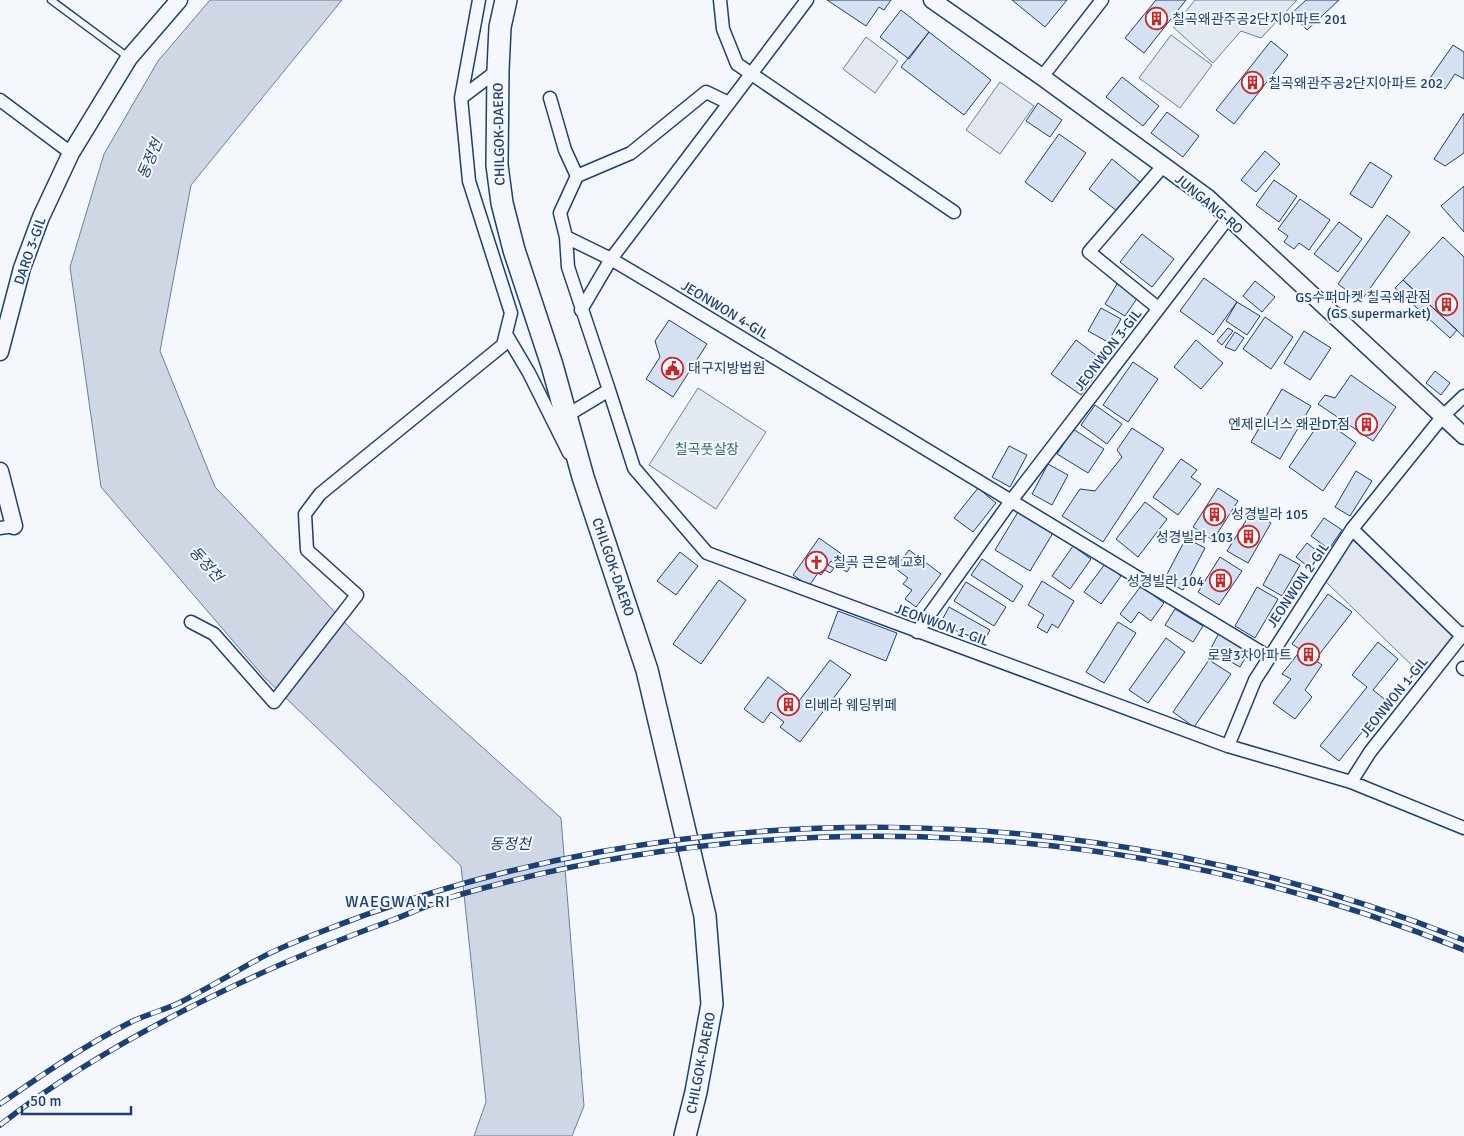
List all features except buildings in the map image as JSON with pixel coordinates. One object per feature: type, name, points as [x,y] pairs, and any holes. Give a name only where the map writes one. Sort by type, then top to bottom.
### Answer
[{"type":"main road","name":"CHILGOK-DAERO","points":[[506,0],[500,27],[498,70],[497,165],[502,203],[514,250],[583,477],[647,670],[705,916],[712,1004],[696,1092],[685,1136]]},
{"type":"street","name":"DARO 3-GIL","points":[[0,352],[28,251],[41,217],[71,153],[129,58],[179,0]]},
{"type":"street","points":[[192,622],[214,634],[274,702],[358,595],[307,550],[305,514],[320,494],[503,345],[511,313],[469,181],[461,98],[479,0]]},
{"type":"street","points":[[720,0],[723,29],[737,64],[954,212]]},
{"type":"street","points":[[581,310],[611,259],[807,0]]},
{"type":"street","name":"JUNGANG-RO","points":[[932,0],[1042,76],[1208,198],[1464,436]]},
{"type":"street","points":[[1042,76],[1102,0]]},
{"type":"street","points":[[461,98],[498,70]]},
{"type":"street","points":[[550,98],[565,150],[576,176],[631,153],[706,92],[729,103]]},
{"type":"street","points":[[0,100],[71,153]]},
{"type":"street","points":[[1158,308],[1088,252],[1163,166]]},
{"type":"street","name":"JEONWON 1-GIL","points":[[576,176],[560,213],[566,237],[568,267],[634,468],[707,553],[1228,746],[1351,782],[1464,828]]},
{"type":"street","name":"JEONWON 3-GIL","points":[[917,632],[1010,500],[1228,218]]},
{"type":"street","name":"JEONWON 4-GIL","points":[[566,237],[611,259],[1010,500]]},
{"type":"street","points":[[506,334],[529,373],[552,421],[583,477]]},
{"type":"street","points":[[566,416],[609,390]]},
{"type":"street","name":"JEONWON 2-GIL","points":[[1228,746],[1255,680],[1352,529],[1442,416],[1464,396]]},
{"type":"street","points":[[0,471],[7,527]]},
{"type":"street","points":[[1010,500],[1269,657]]},
{"type":"street","points":[[1352,529],[1463,635]]},
{"type":"street","name":"JEONWON 1-GIL","points":[[1351,782],[1370,752],[1463,635]]},
{"type":"lane","points":[[50,0],[129,58]]},
{"type":"green space","points":[[1195,0],[1297,0],[1261,38],[1241,31],[1213,63],[1173,27]]},
{"type":"green space","name":"칠곡풋살장","points":[[698,388],[766,432],[716,509],[649,465]]},
{"type":"shaded area","points":[[1171,35],[1212,65],[1180,108],[1139,78]]},
{"type":"shaded area","points":[[866,37],[898,61],[875,93],[843,69]]},
{"type":"shaded area","points":[[1000,82],[1034,106],[1000,154],[966,130]]},
{"type":"shaded area","points":[[1352,529],[1462,636],[1427,680],[1322,578]]},
{"type":"water","name":"동정천","points":[[210,0],[342,0],[191,185],[160,351],[215,487],[351,629],[561,818],[584,1106],[572,1136],[474,1136],[486,1102],[461,866],[264,677],[101,487],[70,267],[104,154],[158,61]]},
{"type":"railway","points":[[0,1104],[97,1040],[137,1019],[181,1002],[270,953],[318,933],[457,885],[600,852],[745,833],[892,827],[1038,836],[1183,857],[1325,892],[1464,940]]},
{"type":"railway","points":[[0,1125],[90,1063],[188,1008],[253,977],[338,941],[455,896],[580,865],[707,846],[835,837],[964,839],[1092,851],[1218,874],[1343,907],[1464,950]]},
{"type":"place","name":"칠곡왜관주공2단지아파트 201","points":[[1156,19]]},
{"type":"place","name":"칠곡왜관주공2단지아파트 202","points":[[1252,83]]},
{"type":"place","name":"GS수퍼마켓 칠곡왜관점 (GS supermarket)","points":[[1447,305]]},
{"type":"place","name":"대구지방법원","points":[[672,368]]},
{"type":"place","name":"엔제리너스 왜관DT점","points":[[1366,424]]},
{"type":"place","name":"성경빌라 105","points":[[1215,514]]},
{"type":"place","name":"성경빌라 103","points":[[1249,537]]},
{"type":"place","name":"칠곡 큰은혜교회","points":[[817,562]]},
{"type":"place","name":"성경빌라 104","points":[[1220,581]]},
{"type":"place","name":"로얄3차아파트","points":[[1308,655]]},
{"type":"place","name":"리베라 웨딩뷔페","points":[[788,705]]},
{"type":"district","name":"WAEGWAN-RI","points":[[398,902]]}]
